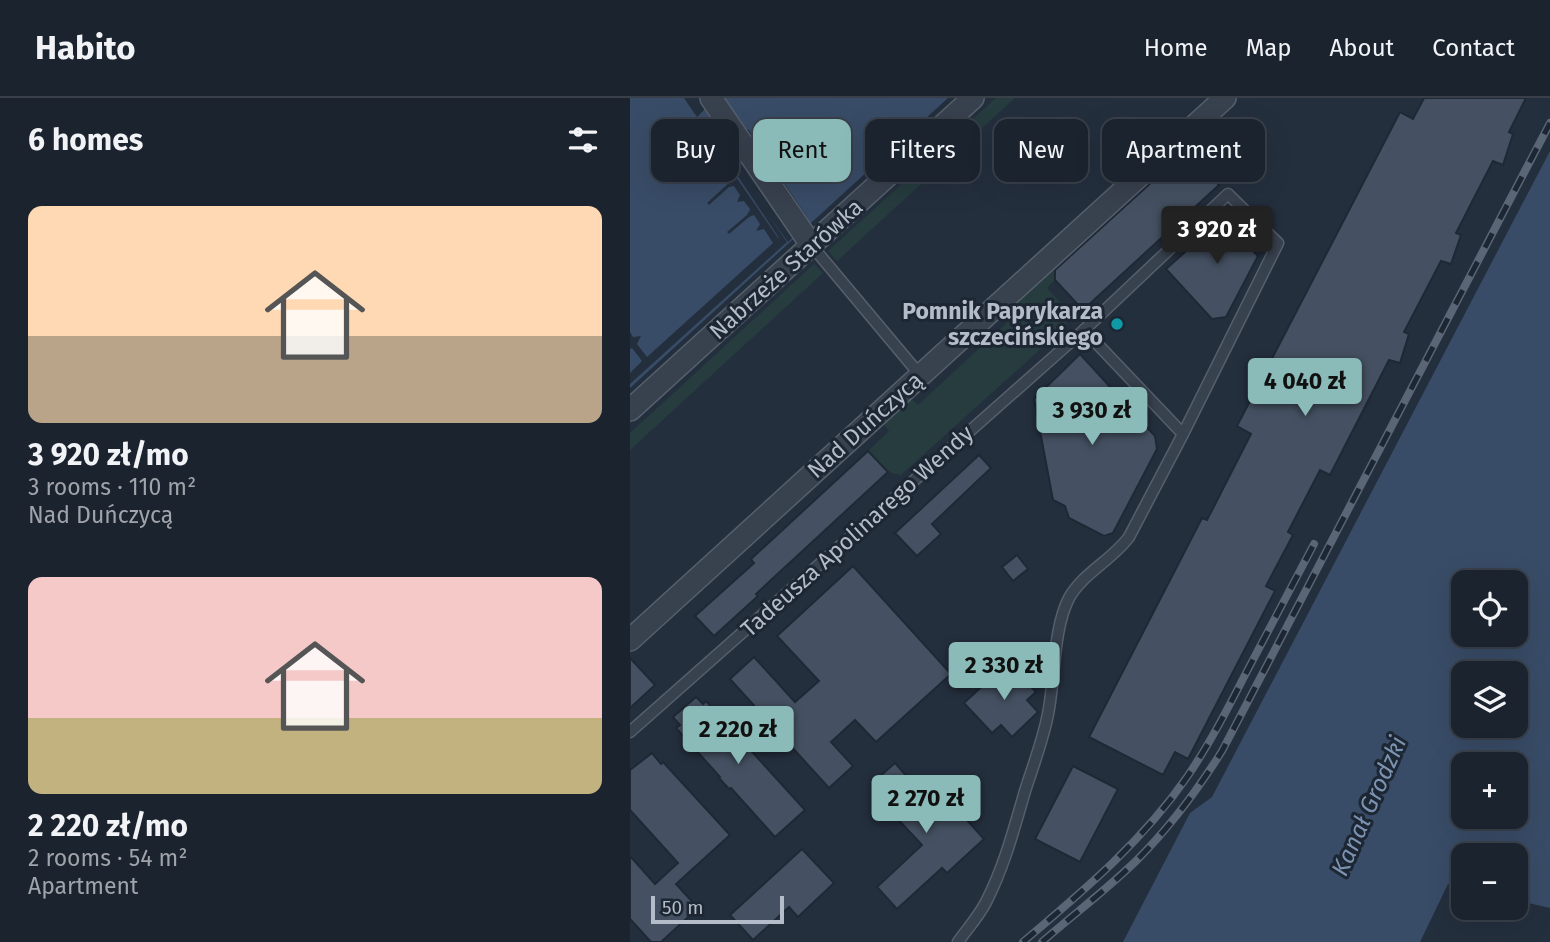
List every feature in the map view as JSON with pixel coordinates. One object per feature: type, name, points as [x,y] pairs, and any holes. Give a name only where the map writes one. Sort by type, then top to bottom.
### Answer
[{"type":"street","points":[[711,98],[807,239]]},
{"type":"street","name":"Nabrzeże Starówka","points":[[630,410],[807,239],[951,106],[973,98]]},
{"type":"street","name":"Nad Duńczycą","points":[[630,640],[1225,98]]},
{"type":"lane","name":"Tadeusza Apolinarego Wendy","points":[[630,732],[1084,330],[1228,194],[1278,243],[1183,434]]},
{"type":"lane","points":[[807,239],[920,375]]},
{"type":"lane","points":[[958,942],[985,905],[1015,826],[1048,715],[1058,639],[1070,596],[1120,549],[1129,537],[1183,434],[1084,330]]},
{"type":"green space","points":[[996,98],[1015,98],[980,130],[980,119],[973,119]]},
{"type":"green space","points":[[904,182],[923,182],[837,261],[828,251]]},
{"type":"green space","points":[[814,264],[823,273],[630,450],[630,433]]},
{"type":"green space","points":[[1054,267],[1058,271],[1055,280],[1047,288],[1067,310],[1066,326],[901,475],[888,472],[868,451],[889,431],[883,423],[910,398],[918,405],[1013,317],[1011,306]]},
{"type":"water","points":[[630,98],[948,98],[925,119],[865,119],[865,174],[630,388]]},
{"type":"water","name":"Kanał Grodzki","points":[[1550,151],[1550,908],[1528,903],[1528,843],[1451,843],[1451,885],[1448,884],[1420,942],[1123,942],[1190,813],[1212,797]]},
{"type":"pier","points":[[684,98],[718,98],[733,119],[717,119],[708,106],[697,117]]},
{"type":"pier","points":[[739,128],[743,134],[748,129],[753,136],[753,182],[784,182],[811,225],[788,242],[769,216],[787,242],[630,384],[630,373],[642,361],[632,348],[630,349],[630,332],[633,337],[641,336],[637,344],[647,357],[773,243],[764,229],[756,231],[760,224],[754,215],[729,234],[727,232],[747,215],[750,209],[744,201],[737,202],[740,195],[734,186],[729,187],[709,205],[707,203],[730,182],[739,181],[779,238],[739,178]]},
{"type":"building","points":[[1424,98],[1526,98],[1509,132],[1513,134],[1503,165],[1493,161],[1456,233],[1461,235],[1451,264],[1441,261],[1404,332],[1409,334],[1400,363],[1389,360],[1330,475],[1320,470],[1288,532],[1293,535],[1266,586],[1275,591],[1188,759],[1175,752],[1163,775],[1089,737],[1202,518],[1207,520],[1251,434],[1237,426],[1400,112],[1413,119]]},
{"type":"building","points":[[1152,182],[1216,182],[1219,185],[1083,310],[1055,280],[1055,270]]},
{"type":"building","points":[[1230,212],[1254,237],[1253,251],[1258,256],[1226,317],[1212,319],[1166,269]]},
{"type":"building","points":[[1080,354],[1155,436],[1157,449],[1113,533],[1104,536],[1069,518],[1065,506],[1053,500],[1034,399]]},
{"type":"building","points":[[868,451],[888,472],[714,636],[695,616],[754,563],[751,559]]},
{"type":"building","points":[[979,455],[991,468],[932,524],[941,534],[917,556],[895,533]]},
{"type":"building","points":[[1017,555],[1028,569],[1013,581],[1002,567]]},
{"type":"building","points":[[853,566],[951,674],[876,742],[855,720],[831,742],[853,766],[829,788],[730,679],[754,657],[795,702],[819,681],[777,636]]},
{"type":"building","points":[[630,658],[655,685],[630,708]]},
{"type":"building","points":[[1008,662],[1036,692],[1027,700],[1038,712],[1012,737],[1001,725],[992,733],[964,703]]},
{"type":"building","points":[[696,697],[703,704],[706,701],[805,810],[775,837],[676,728],[680,725],[673,717]]},
{"type":"building","points":[[652,753],[730,835],[676,884],[698,908],[661,942],[651,942],[630,919],[630,856],[655,884],[678,863],[630,810],[630,770]]},
{"type":"building","points":[[895,763],[917,788],[929,778],[984,839],[947,873],[942,868],[897,909],[877,887],[922,845],[891,812],[901,802],[879,777]]},
{"type":"building","points":[[1073,766],[1118,789],[1080,862],[1035,839]]},
{"type":"building","points":[[802,849],[834,883],[798,917],[789,907],[753,940],[730,915]]},
{"type":"railway","points":[[1042,942],[1113,882],[1160,836],[1222,751],[1550,123]]},
{"type":"railway","points":[[1023,942],[1131,845],[1187,777],[1225,714],[1314,544]]},
{"type":"place","name":"Pomnik Paprykarza szczecińskiego","points":[[1117,324]]}]
